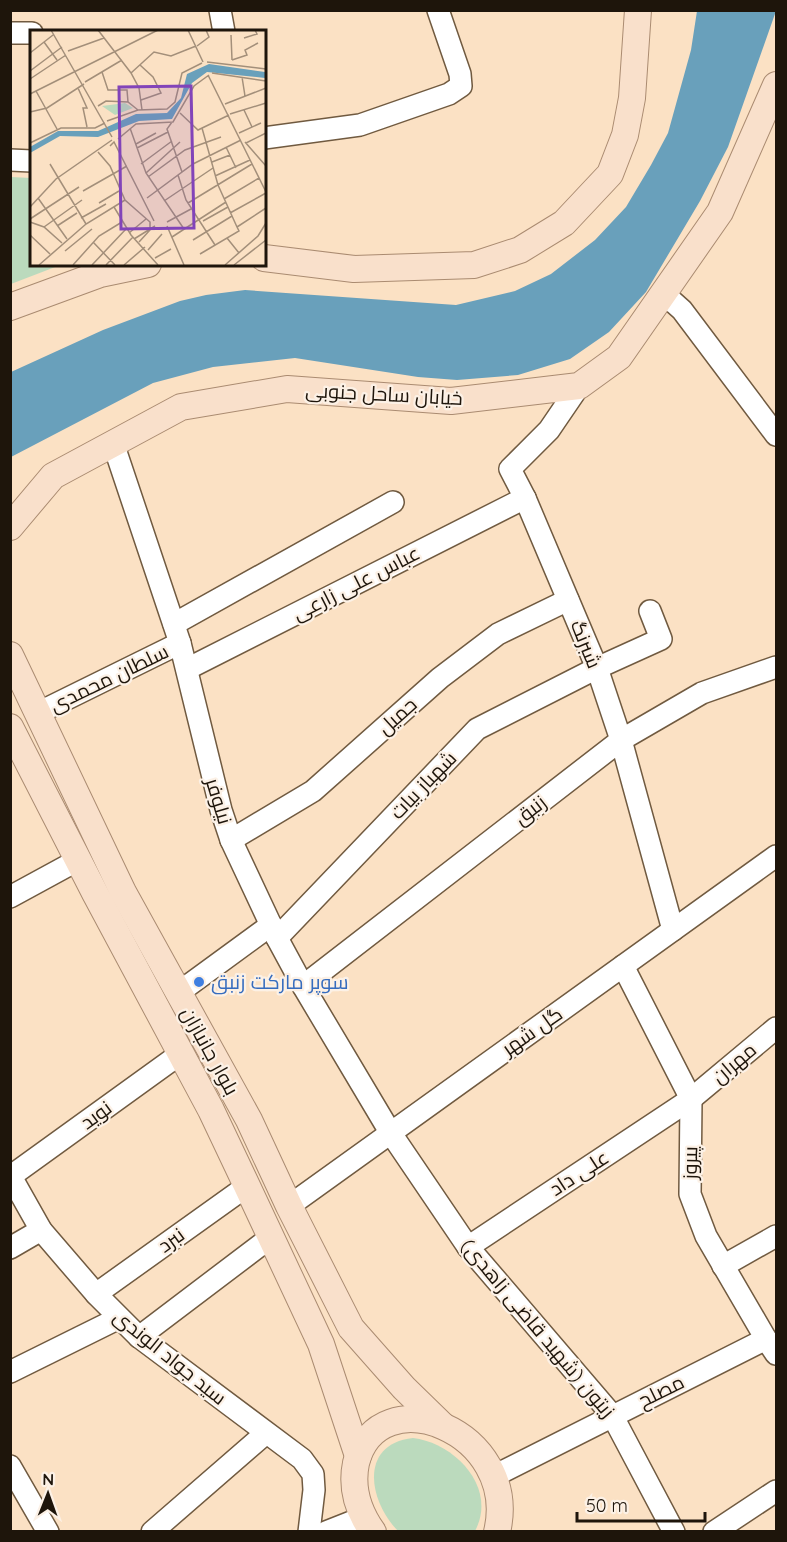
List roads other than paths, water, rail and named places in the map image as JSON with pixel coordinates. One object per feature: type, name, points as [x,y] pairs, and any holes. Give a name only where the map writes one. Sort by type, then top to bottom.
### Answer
[{"type":"main road","points":[[266,258],[354,269],[474,265],[520,250],[564,223],[610,174],[625,135],[632,98],[638,10]]},
{"type":"main road","name":"خیابان ساحل جنوبی","points":[[10,527],[53,476],[181,407],[287,389],[451,401],[579,386],[619,357],[720,212],[777,85]]},
{"type":"main road","points":[[10,307],[100,274],[138,266]]},
{"type":"main road","points":[[10,496],[53,476]]},
{"type":"main road","name":"بلوار جانبازان","points":[[10,655],[123,892],[249,1120],[289,1206],[351,1328],[404,1388],[442,1425]]},
{"type":"main road","name":"بلوار جانبازان","points":[[10,727],[210,1110],[247,1186],[321,1344],[358,1456]]},
{"type":"main road","points":[[368,1524],[356,1498],[354,1484],[358,1456],[374,1433],[386,1425],[399,1420],[414,1419],[442,1425],[455,1432],[472,1446],[486,1463],[494,1476],[499,1497],[500,1527]]},
{"type":"street","points":[[220,10],[224,30]]},
{"type":"street","points":[[266,138],[360,125],[449,94],[461,86],[460,74],[438,10]]},
{"type":"street","points":[[10,33],[30,33]]},
{"type":"street","points":[[10,160],[30,161]]},
{"type":"street","points":[[663,293],[682,310],[777,435]]},
{"type":"street","name":"شبرنگ","points":[[579,386],[549,430],[510,469],[525,498],[597,668],[621,740],[673,930]]},
{"type":"street","name":"نیلوفر","points":[[113,443],[177,633],[212,779],[231,840],[274,932],[303,986],[390,1132]]},
{"type":"street","name":"عباس علی زارعی","points":[[187,669],[525,498]]},
{"type":"street","name":"سلطان محمدی","points":[[38,713],[177,633],[393,502]]},
{"type":"street","name":"جمیل","points":[[231,840],[313,791],[440,678],[498,634],[568,600]]},
{"type":"street","name":"شهباز بیات","points":[[178,993],[274,932],[477,729],[597,668],[661,639],[650,611]]},
{"type":"street","name":"زنبق","points":[[303,986],[621,740],[702,693],[777,667]]},
{"type":"street","name":"گل شهر","points":[[289,1206],[777,856]]},
{"type":"street","points":[[10,897],[78,860]]},
{"type":"street","name":"پیروز","points":[[623,966],[691,1099],[690,1194],[706,1236],[771,1346]]},
{"type":"street","name":"مهران","points":[[691,1099],[777,1028]]},
{"type":"street","name":"نوید","points":[[11,1176],[180,1054]]},
{"type":"street","name":"علی داد","points":[[468,1246],[691,1099]]},
{"type":"street","name":"زیتون (شهید قاضی زاهدی)","points":[[390,1132],[468,1246],[612,1415],[674,1532]]},
{"type":"street","name":"سید جواد الوندی","points":[[11,1176],[41,1230],[119,1318],[139,1337],[302,1459],[313,1474],[314,1490],[309,1532]]},
{"type":"street","name":"نبرد","points":[[96,1294],[247,1186]]},
{"type":"street","points":[[10,1248],[41,1230]]},
{"type":"street","points":[[723,1266],[777,1236]]},
{"type":"street","points":[[139,1337],[271,1237]]},
{"type":"street","points":[[10,1372],[119,1318]]},
{"type":"street","name":"مصلح","points":[[494,1476],[612,1415],[771,1346]]},
{"type":"street","points":[[152,1532],[266,1433]]},
{"type":"street","points":[[10,1466],[48,1532]]},
{"type":"street","points":[[714,1532],[777,1491]]},
{"type":"street","points":[[326,1532],[368,1524]]},
{"type":"water","points":[[697,11],[776,11],[728,147],[700,201],[646,292],[609,332],[570,359],[518,375],[457,380],[418,377],[295,358],[213,367],[153,383],[11,457],[11,372],[103,330],[180,301],[245,290],[456,305],[515,291],[551,274],[595,240],[626,207],[651,165],[668,133],[691,50]]},
{"type":"place","name":"سوپر مارکت زنبق","points":[[199,982]]}]
